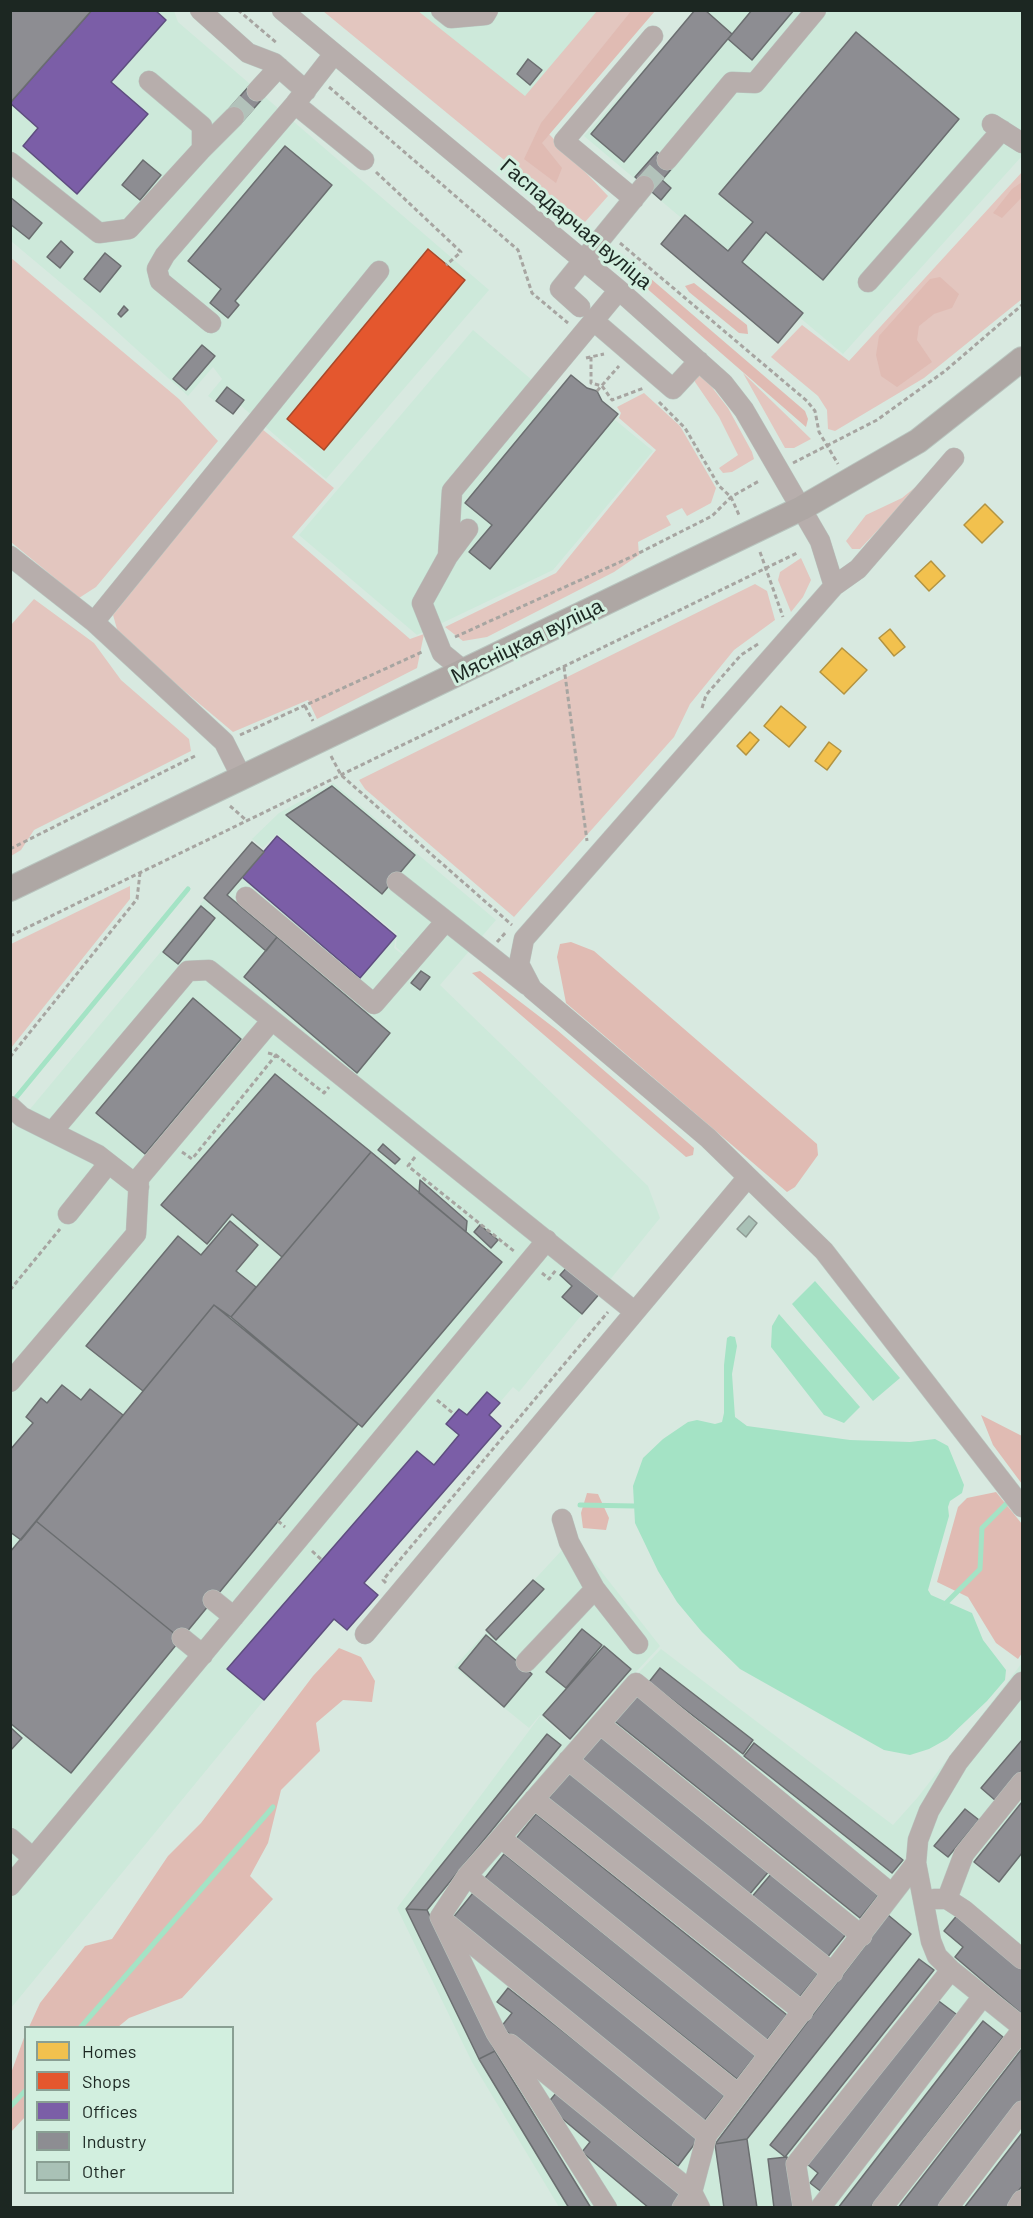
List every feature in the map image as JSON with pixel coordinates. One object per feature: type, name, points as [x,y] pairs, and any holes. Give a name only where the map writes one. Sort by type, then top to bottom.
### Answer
[{"type":"main road","name":"Мясніцкая вуліца","points":[[10,889],[802,508],[918,441],[1023,359]]},
{"type":"street","points":[[200,10],[248,53],[279,67],[306,91],[364,160]]},
{"type":"street","name":"Гаспадарчая вуліца","points":[[282,10],[619,290],[723,383],[744,410],[802,508],[820,541],[834,586]]},
{"type":"street","points":[[441,10],[451,18],[485,15],[488,10]]},
{"type":"street","points":[[667,160],[732,82],[755,83],[816,10]]},
{"type":"street","points":[[580,307],[561,289],[639,192],[564,141],[653,36]]},
{"type":"street","points":[[211,323],[160,281],[157,269],[165,255],[306,91],[334,54]]},
{"type":"street","points":[[257,91],[279,67]]},
{"type":"street","points":[[149,81],[202,126],[202,149]]},
{"type":"street","points":[[10,162],[99,233],[129,229],[234,117]]},
{"type":"street","points":[[868,282],[997,127],[1023,143]]},
{"type":"street","points":[[94,622],[379,271]]},
{"type":"street","points":[[448,556],[452,491],[619,290]]},
{"type":"street","points":[[588,328],[673,389],[699,361]]},
{"type":"street","points":[[532,989],[519,964],[524,939],[834,586],[858,569],[954,458]]},
{"type":"street","points":[[464,671],[442,653],[422,603],[448,556],[468,528]]},
{"type":"street","points":[[10,556],[94,622],[224,742],[241,776]]},
{"type":"street","points":[[397,882],[532,989],[708,1138],[824,1251],[1023,1507]]},
{"type":"street","points":[[246,897],[374,1004],[445,922]]},
{"type":"street","points":[[52,1132],[188,971],[209,970],[635,1312]]},
{"type":"street","points":[[10,1382],[136,1234],[139,1178],[272,1020]]},
{"type":"street","points":[[10,1106],[22,1118],[52,1132],[108,1164],[139,1187]]},
{"type":"street","points":[[68,1214],[108,1164]]},
{"type":"street","points":[[365,1634],[748,1177]]},
{"type":"street","points":[[10,1886],[547,1240]]},
{"type":"street","points":[[562,1519],[569,1542],[595,1589],[638,1644]]},
{"type":"street","points":[[525,1662],[595,1589]]},
{"type":"street","points":[[213,1600],[234,1617]]},
{"type":"street","points":[[182,1638],[202,1655]]},
{"type":"street","points":[[882,2208],[1023,2028],[937,1956],[931,1941],[916,1863],[918,1840],[928,1811],[958,1762],[1023,1682]]},
{"type":"street","points":[[440,1917],[467,1876],[636,1683],[892,1894]]},
{"type":"street","points":[[600,1724],[861,1936]]},
{"type":"street","points":[[568,1760],[833,1973]]},
{"type":"street","points":[[947,1899],[964,1854],[1023,1782]]},
{"type":"street","points":[[534,1799],[803,2012]]},
{"type":"street","points":[[10,1838],[33,1858]]},
{"type":"street","points":[[501,1838],[769,2054]]},
{"type":"street","points":[[496,2033],[692,2202],[707,2135],[737,2093],[803,2012],[916,1863]]},
{"type":"street","points":[[467,1876],[737,2093]]},
{"type":"street","points":[[922,1898],[947,1899],[964,1910],[1023,1959]]},
{"type":"street","points":[[440,1917],[496,2033],[607,2208]]},
{"type":"street","points":[[440,1917],[707,2135]]},
{"type":"street","points":[[803,2208],[796,2164],[951,1970]]},
{"type":"street","points":[[820,2208],[983,1996]]},
{"type":"street","points":[[948,2208],[1023,2111]]},
{"type":"street","points":[[1017,2208],[1023,2200]]},
{"type":"path","points":[[238,10],[282,47]]},
{"type":"path","points":[[306,91],[518,250],[532,292],[588,328],[604,354],[627,373]]},
{"type":"path","points":[[364,160],[461,252],[446,265]]},
{"type":"path","points":[[607,232],[807,401],[815,411],[819,432],[838,464]]},
{"type":"path","points":[[793,463],[877,420],[945,371],[1023,305]]},
{"type":"path","points":[[604,354],[591,357],[591,383],[602,386],[612,400],[644,388]]},
{"type":"path","points":[[597,391],[619,366]]},
{"type":"path","points":[[636,380],[650,393]]},
{"type":"path","points":[[656,399],[685,428],[719,486],[731,497],[739,515]]},
{"type":"path","points":[[240,735],[631,557],[712,516],[731,497],[759,481]]},
{"type":"path","points":[[760,552],[765,570]]},
{"type":"path","points":[[10,936],[798,552]]},
{"type":"path","points":[[564,667],[587,843]]},
{"type":"path","points":[[305,706],[314,723]]},
{"type":"path","points":[[10,849],[197,755]]},
{"type":"path","points":[[330,755],[341,775],[513,925]]},
{"type":"path","points":[[10,1057],[137,899],[140,872]]},
{"type":"path","points":[[249,1048],[276,1055],[324,1093],[340,1075]]},
{"type":"path","points":[[169,1143],[192,1160],[276,1055]]},
{"type":"path","points":[[426,1143],[408,1166],[549,1279],[567,1257]]},
{"type":"path","points":[[10,1290],[56,1236],[68,1214]]},
{"type":"path","points":[[399,1593],[383,1580],[618,1299]]},
{"type":"shaded area","points":[[632,10],[655,11],[542,143],[562,168],[556,183],[524,159],[541,123]]},
{"type":"shaded area","points":[[10,11],[174,11],[178,22],[489,290],[326,479],[240,405],[233,414],[208,396],[222,379],[213,367],[188,396],[92,309],[11,241]]},
{"type":"shaded area","points":[[323,11],[418,11],[525,96],[597,11],[640,11],[549,134],[608,196],[585,222],[509,164]]},
{"type":"shaded area","points":[[355,11],[627,11],[519,146]]},
{"type":"shaded area","points":[[697,11],[1022,11],[1022,156],[843,354],[584,136]]},
{"type":"shaded area","points":[[1022,172],[1022,299],[924,378],[835,431],[828,429],[827,410],[818,396],[771,357],[802,325],[849,361]]},
{"type":"shaded area","points":[[1022,182],[1022,197],[1002,218],[993,213],[1012,189]]},
{"type":"shaded area","points":[[622,254],[805,411],[808,419],[806,427],[613,259],[616,255]]},
{"type":"shaded area","points":[[10,257],[179,399],[218,441],[96,587],[79,598],[11,542]]},
{"type":"shaded area","points":[[940,277],[959,294],[952,308],[934,314],[919,326],[917,340],[932,362],[897,387],[881,376],[876,355],[879,336],[930,279]]},
{"type":"shaded area","points":[[694,283],[747,325],[748,334],[739,333],[689,292],[685,286]]},
{"type":"shaded area","points":[[473,330],[552,397],[571,375],[587,388],[597,391],[602,401],[618,414],[614,419],[653,451],[553,570],[417,635],[299,535]]},
{"type":"shaded area","points":[[701,373],[728,408],[752,452],[754,459],[732,472],[723,473],[719,468],[738,455],[719,417],[695,382],[695,376]]},
{"type":"shaded area","points":[[743,373],[811,439],[794,448],[785,448]]},
{"type":"shaded area","points":[[644,393],[680,426],[716,488],[711,503],[687,516],[682,508],[666,516],[671,525],[638,542],[639,555],[614,572],[487,637],[463,641],[445,627],[556,573],[656,450],[619,418],[621,413],[617,407]]},
{"type":"shaded area","points":[[262,429],[334,488],[292,537],[410,639],[424,634],[417,668],[317,719],[308,700],[233,732],[119,636],[113,615]]},
{"type":"shaded area","points":[[929,476],[860,549],[852,549],[846,541],[866,515],[902,498]]},
{"type":"shaded area","points":[[801,558],[811,580],[803,597],[791,612],[778,580],[780,572]]},
{"type":"shaded area","points":[[755,584],[767,591],[775,620],[734,650],[690,704],[674,737],[514,917],[365,789],[359,780]]},
{"type":"shaded area","points":[[34,599],[94,643],[121,680],[189,739],[191,751],[34,830],[21,850],[11,856],[11,625]]},
{"type":"shaded area","points":[[333,783],[496,920],[440,985],[648,1186],[660,1218],[519,1392],[513,1387],[489,1415],[501,1426],[364,1583],[378,1595],[347,1630],[334,1620],[264,1700],[11,2008],[11,1132],[252,842],[264,851],[277,836],[396,936],[394,948],[426,973],[396,947],[397,934],[277,834],[263,848],[252,839],[279,813]]},
{"type":"shaded area","points":[[130,886],[130,899],[11,1048],[11,944]]},
{"type":"shaded area","points":[[571,942],[594,951],[817,1144],[818,1155],[795,1187],[787,1192],[566,1003],[557,957],[560,944]]},
{"type":"shaded area","points":[[480,971],[557,1030],[694,1148],[693,1155],[686,1157],[472,973]]},
{"type":"shaded area","points":[[815,1281],[900,1378],[873,1401],[792,1304]]},
{"type":"shaded area","points":[[779,1314],[860,1407],[844,1423],[824,1415],[771,1347],[772,1326]]},
{"type":"shaded area","points":[[735,1337],[737,1346],[732,1374],[735,1417],[747,1426],[850,1440],[910,1442],[935,1439],[948,1446],[964,1485],[962,1493],[950,1501],[949,1516],[928,1590],[931,1595],[972,1613],[983,1640],[1006,1670],[1005,1680],[987,1701],[947,1739],[929,1749],[910,1755],[884,1750],[740,1669],[702,1632],[677,1602],[658,1571],[635,1523],[633,1486],[643,1458],[663,1439],[688,1422],[697,1420],[715,1424],[722,1422],[724,1365],[727,1338]]},
{"type":"shaded area","points":[[981,1415],[1022,1436],[1022,1484],[993,1445]]},
{"type":"shaded area","points":[[996,1492],[1022,1524],[1022,1653],[1018,1659],[996,1643],[968,1597],[937,1582],[958,1507],[967,1498]]},
{"type":"shaded area","points":[[587,1493],[598,1494],[609,1518],[606,1530],[583,1528],[581,1513]]},
{"type":"shaded area","points":[[574,1537],[660,1646],[572,1741],[540,1715],[529,1728],[454,1667]]},
{"type":"shaded area","points":[[339,1648],[361,1657],[375,1681],[372,1702],[343,1700],[316,1723],[320,1751],[281,1790],[268,1843],[250,1876],[273,1899],[182,1998],[129,2018],[119,2026],[29,2026],[40,2003],[85,1946],[112,1939],[168,1856],[201,1823],[313,1676]]},
{"type":"shaded area","points":[[661,1649],[893,1825],[918,1797],[1022,1663],[1022,2207],[559,2207],[472,2062],[397,1908],[540,1716],[572,1743]]},
{"type":"shaded area","points":[[24,2038],[24,2118],[11,2132],[11,2073]]},
{"type":"building: Homes","points":[[985,504],[1003,522],[982,543],[964,525]]},
{"type":"building: Homes","points":[[931,561],[945,576],[929,591],[915,576]]},
{"type":"building: Homes","points":[[890,629],[905,647],[894,656],[879,638]]},
{"type":"building: Homes","points":[[842,648],[867,670],[844,694],[820,672]]},
{"type":"building: Homes","points":[[781,706],[806,727],[789,747],[764,726]]},
{"type":"building: Homes","points":[[750,732],[759,740],[746,755],[737,746]]},
{"type":"building: Homes","points":[[829,742],[841,751],[827,770],[815,761]]},
{"type":"building: Shops","points":[[428,249],[465,280],[324,450],[287,419]]},
{"type":"building: Offices","points":[[92,10],[155,10],[166,20],[111,82],[148,114],[77,194],[23,146],[38,128],[10,103]]},
{"type":"building: Offices","points":[[277,836],[396,936],[360,978],[242,877]]},
{"type":"building: Offices","points":[[487,1392],[500,1403],[489,1415],[501,1426],[364,1583],[378,1595],[347,1630],[334,1619],[264,1700],[227,1669],[417,1451],[434,1465],[459,1435],[446,1424],[459,1409],[467,1415]]},
{"type":"building: Industry","points":[[10,10],[92,10],[10,103]]},
{"type":"building: Industry","points":[[695,10],[705,10],[732,34],[624,162],[591,134]]},
{"type":"building: Industry","points":[[752,10],[794,10],[752,60],[728,39]]},
{"type":"building: Industry","points":[[856,32],[959,119],[823,280],[766,232],[742,262],[803,313],[778,343],[661,244],[685,215],[728,251],[753,222],[719,194]]},
{"type":"building: Industry","points":[[528,59],[542,70],[530,85],[517,74]]},
{"type":"building: Industry","points":[[250,85],[264,97],[241,123],[227,111]]},
{"type":"building: Industry","points":[[285,146],[332,185],[235,301],[239,305],[228,318],[210,303],[221,289],[188,261]]},
{"type":"building: Industry","points":[[657,152],[674,166],[662,180],[671,188],[661,200],[635,177]]},
{"type":"building: Industry","points":[[143,160],[161,175],[140,200],[122,185]]},
{"type":"building: Industry","points":[[10,197],[42,223],[29,239],[10,224]]},
{"type":"building: Industry","points":[[61,241],[73,252],[60,268],[47,257]]},
{"type":"building: Industry","points":[[105,253],[121,266],[100,292],[84,279]]},
{"type":"building: Industry","points":[[124,306],[128,310],[121,317],[118,314]]},
{"type":"building: Industry","points":[[202,345],[215,356],[186,390],[173,379]]},
{"type":"building: Industry","points":[[571,375],[587,388],[597,391],[602,401],[618,414],[490,569],[469,552],[492,525],[465,503]]},
{"type":"building: Industry","points":[[227,387],[244,400],[233,414],[216,401]]},
{"type":"building: Industry","points":[[332,786],[415,855],[382,894],[286,815]]},
{"type":"building: Industry","points":[[252,842],[264,852],[227,895],[277,937],[266,951],[204,898]]},
{"type":"building: Industry","points":[[201,906],[215,918],[178,964],[163,952]]},
{"type":"building: Industry","points":[[277,937],[390,1033],[357,1073],[244,977]]},
{"type":"building: Industry","points":[[421,971],[430,977],[420,990],[411,983]]},
{"type":"building: Industry","points":[[193,998],[241,1039],[145,1154],[96,1113]]},
{"type":"building: Industry","points":[[275,1074],[371,1152],[282,1257],[232,1214],[207,1244],[161,1205]]},
{"type":"building: Industry","points":[[383,1144],[400,1159],[395,1164],[378,1150]]},
{"type":"building: Industry","points":[[371,1152],[502,1262],[362,1427],[231,1317]]},
{"type":"building: Industry","points":[[420,1180],[467,1221],[466,1232],[419,1193]]},
{"type":"building: Industry","points":[[230,1221],[258,1245],[236,1271],[256,1287],[231,1317],[214,1305],[143,1391],[86,1346],[178,1236],[201,1255]]},
{"type":"building: Industry","points":[[480,1225],[498,1240],[491,1248],[474,1232]]},
{"type":"building: Industry","points":[[569,1265],[601,1292],[582,1314],[562,1297],[572,1286],[560,1275]]},
{"type":"building: Industry","points":[[214,1305],[358,1424],[181,1639],[36,1521]]},
{"type":"building: Industry","points":[[62,1385],[81,1400],[90,1389],[123,1415],[21,1540],[10,1532],[10,1450],[33,1423],[26,1417],[41,1398],[47,1403]]},
{"type":"building: Industry","points":[[36,1521],[181,1639],[71,1773],[10,1723],[10,1552]]},
{"type":"building: Industry","points":[[533,1580],[544,1589],[496,1640],[486,1630]]},
{"type":"building: Industry","points":[[582,1629],[602,1645],[566,1688],[546,1672]]},
{"type":"building: Industry","points":[[486,1635],[532,1674],[504,1707],[459,1668]]},
{"type":"building: Industry","points":[[604,1646],[631,1669],[570,1739],[543,1715]]},
{"type":"building: Industry","points":[[660,1668],[753,1740],[743,1754],[649,1682]]},
{"type":"building: Industry","points":[[633,1692],[882,1891],[860,1918],[612,1719]]},
{"type":"building: Industry","points":[[10,1727],[22,1738],[10,1751]]},
{"type":"building: Industry","points":[[547,1734],[561,1745],[427,1910],[406,1909]]},
{"type":"building: Industry","points":[[600,1734],[770,1870],[749,1895],[580,1759]]},
{"type":"building: Industry","points":[[1022,1740],[1022,1770],[996,1801],[981,1788]]},
{"type":"building: Industry","points":[[754,1743],[903,1860],[892,1873],[744,1756]]},
{"type":"building: Industry","points":[[569,1773],[819,1973],[798,1999],[548,1799]]},
{"type":"building: Industry","points":[[1022,1802],[1022,1853],[999,1882],[974,1862]]},
{"type":"building: Industry","points":[[965,1809],[979,1820],[948,1857],[934,1846]]},
{"type":"building: Industry","points":[[536,1814],[787,2015],[766,2041],[515,1840]]},
{"type":"building: Industry","points":[[504,1854],[756,2055],[737,2079],[485,1878]]},
{"type":"building: Industry","points":[[772,1873],[847,1933],[826,1959],[750,1899]]},
{"type":"building: Industry","points":[[473,1893],[725,2095],[704,2121],[452,1919]]},
{"type":"building: Industry","points":[[406,1909],[427,1910],[495,2051],[479,2059]]},
{"type":"building: Industry","points":[[959,1913],[1022,1966],[1022,2014],[955,1957],[963,1947],[944,1931]]},
{"type":"building: Industry","points":[[888,1915],[911,1934],[747,2139],[715,2144]]},
{"type":"building: Industry","points":[[919,1959],[934,1970],[785,2157],[770,2145]]},
{"type":"building: Industry","points":[[508,1988],[699,2138],[678,2166],[501,2027],[512,2013],[497,2002]]},
{"type":"building: Industry","points":[[936,1999],[960,2017],[823,2193],[810,2183],[818,2173],[807,2164]]},
{"type":"building: Industry","points":[[983,2021],[1003,2037],[870,2208],[838,2208]]},
{"type":"building: Industry","points":[[1021,2050],[1022,2101],[940,2208],[898,2208]]},
{"type":"building: Industry","points":[[495,2051],[591,2208],[569,2208],[479,2059]]},
{"type":"building: Industry","points":[[557,2092],[684,2196],[675,2208],[649,2208],[582,2152],[590,2142],[546,2105]]},
{"type":"building: Industry","points":[[1022,2133],[1022,2186],[1006,2208],[964,2208]]},
{"type":"building: Industry","points":[[747,2139],[757,2208],[724,2208],[715,2144]]},
{"type":"building: Industry","points":[[787,2157],[793,2208],[774,2208],[768,2159]]},
{"type":"building: Other","points":[[749,1216],[757,1223],[746,1237],[737,1229]]},
{"type":"waterway","points":[[14,1100],[188,889]]},
{"type":"waterway","points":[[944,1605],[980,1569],[982,1528],[1006,1504]]},
{"type":"waterway","points":[[580,1505],[634,1506]]},
{"type":"waterway","points":[[82,2026],[273,1807]]},
{"type":"waterway","points":[[10,2107],[24,2092]]},
{"type":"tunnel","points":[[234,117],[257,91]]},
{"type":"tunnel","points":[[644,186],[667,160]]}]
